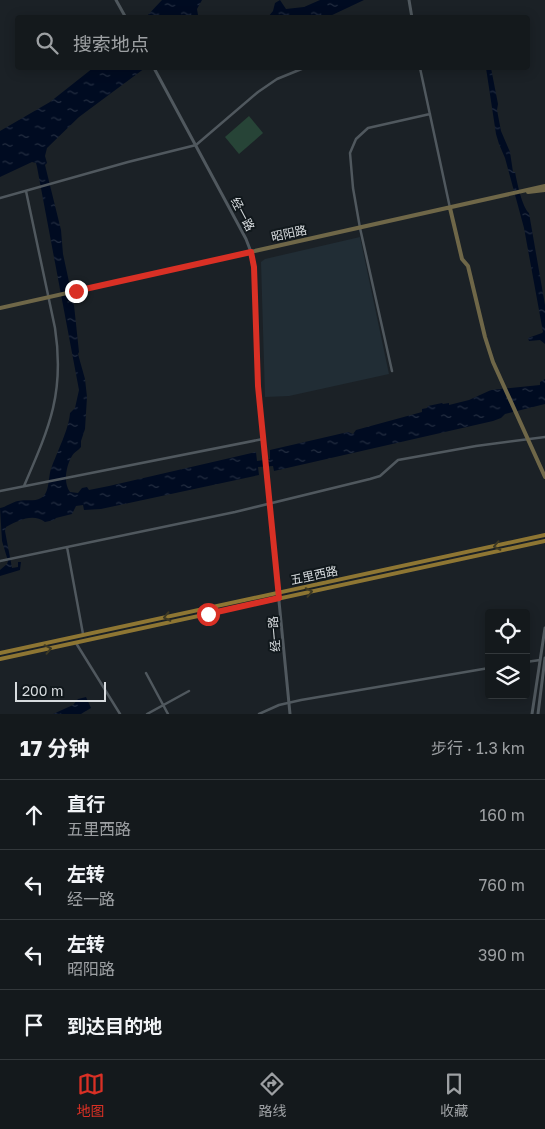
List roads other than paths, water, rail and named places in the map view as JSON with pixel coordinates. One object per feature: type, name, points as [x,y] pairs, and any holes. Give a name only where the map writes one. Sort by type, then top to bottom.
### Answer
[{"type":"main road","name":"昭阳路","points":[[0,308],[545,186]]},
{"type":"main road","name":"昭阳路","points":[[523,192],[545,190]]},
{"type":"main road","points":[[450,208],[462,259],[468,266],[485,338],[502,384],[545,477]]},
{"type":"main road","name":"五里西路","points":[[0,653],[545,535]]},
{"type":"main road","name":"五里西路","points":[[0,659],[545,541]]},
{"type":"street","points":[[116,0],[124,15]]},
{"type":"street","points":[[409,0],[412,15]]},
{"type":"street","name":"经一路","points":[[155,70],[246,239],[251,252],[254,267],[258,386],[263,447],[290,714]]},
{"type":"street","points":[[0,198],[196,145],[258,92],[278,79],[299,70]]},
{"type":"street","points":[[420,70],[450,208]]},
{"type":"street","points":[[392,371],[360,228],[350,153],[356,139],[368,128],[430,114]]},
{"type":"street","points":[[24,486],[43,441],[57,394],[58,351],[26,191]]},
{"type":"street","points":[[0,562],[217,516],[370,479],[380,476],[398,460],[476,446],[545,437]]},
{"type":"street","points":[[0,491],[263,439]]},
{"type":"street","points":[[67,547],[83,635]]},
{"type":"street","points":[[532,714],[545,628]]},
{"type":"street","points":[[76,643],[120,714]]},
{"type":"street","points":[[538,714],[545,658]]},
{"type":"street","points":[[530,661],[540,660]]},
{"type":"street","points":[[259,714],[289,703],[387,684],[485,669]]},
{"type":"street","points":[[146,673],[168,714]]},
{"type":"street","points":[[147,714],[189,691]]},
{"type":"water","points":[[162,0],[202,0],[197,9],[198,15],[148,15]]},
{"type":"water","points":[[280,0],[286,9],[304,7],[320,0],[364,0],[332,15],[270,15],[275,3]]},
{"type":"water","points":[[90,70],[142,70],[79,117],[47,148],[45,156],[47,163],[45,165],[61,230],[63,254],[74,305],[78,354],[85,379],[87,397],[85,429],[81,447],[73,455],[67,469],[66,479],[70,492],[78,493],[82,488],[87,487],[89,490],[109,486],[256,452],[257,461],[270,459],[270,450],[348,432],[353,434],[356,430],[422,412],[422,409],[428,406],[442,403],[449,403],[449,405],[469,400],[491,390],[540,385],[540,382],[545,379],[545,404],[505,414],[493,421],[274,471],[273,466],[258,467],[259,475],[101,509],[84,510],[83,505],[76,506],[72,514],[45,522],[36,518],[21,520],[6,527],[5,531],[12,568],[18,567],[18,562],[21,562],[20,570],[0,576],[0,570],[8,561],[2,541],[0,508],[21,500],[35,500],[44,496],[70,413],[75,408],[79,390],[36,163],[32,162],[0,177],[0,131],[50,102]]},
{"type":"water","points":[[486,70],[491,70],[501,131],[510,152],[513,172],[515,172],[522,200],[529,213],[545,305],[545,344],[540,340],[529,341],[528,338],[543,332],[524,228],[505,158],[496,134]]},
{"type":"water","points":[[86,697],[91,708],[81,714],[53,714],[73,705],[78,699]]}]
